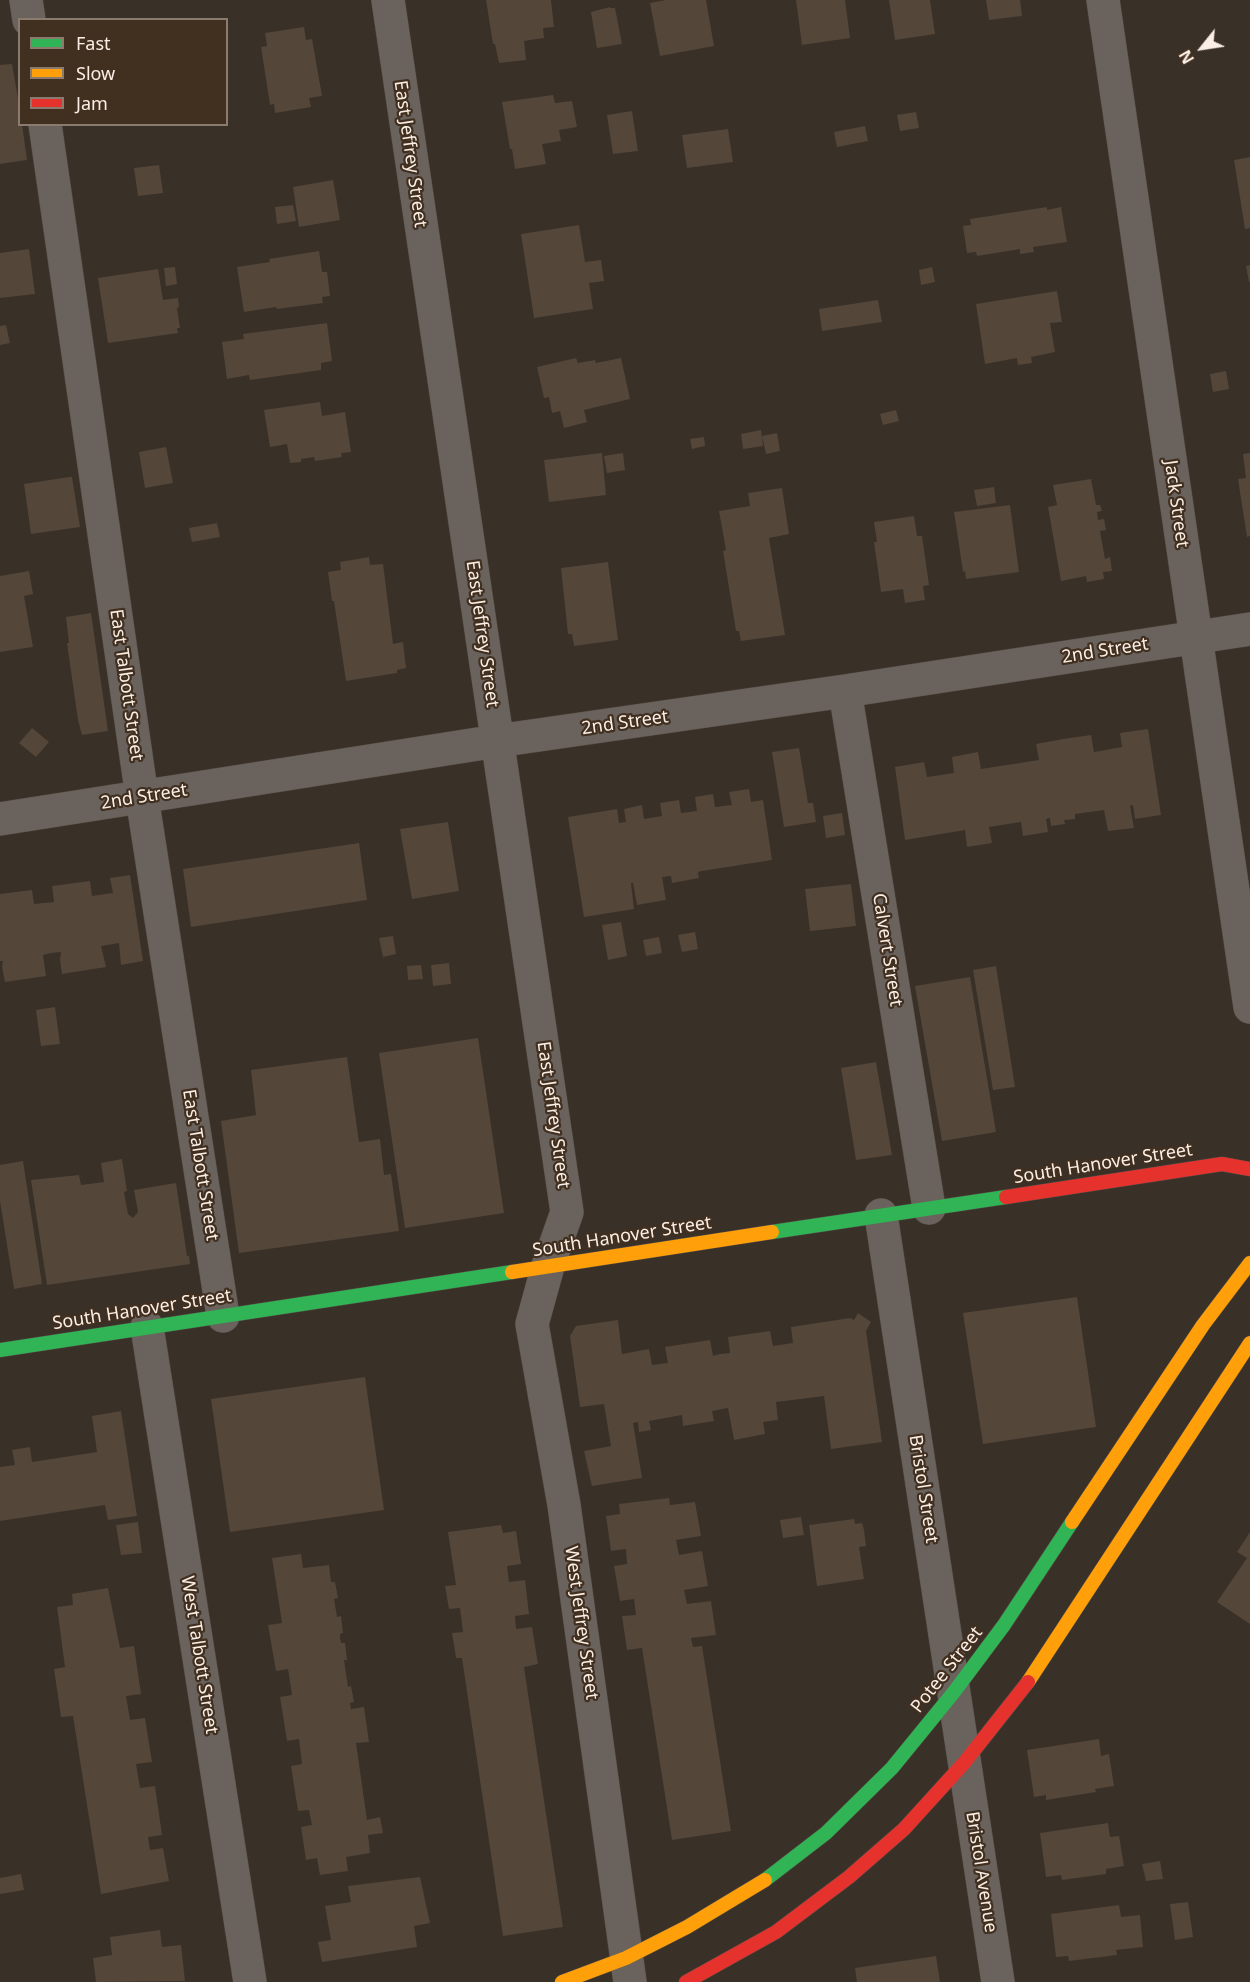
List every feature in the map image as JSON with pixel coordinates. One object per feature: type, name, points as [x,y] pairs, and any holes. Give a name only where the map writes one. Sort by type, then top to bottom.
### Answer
[{"type":"main road","name":"South Hanover Street","points":[[0,1350],[1222,1164],[1250,1168]]},
{"type":"main road","name":"Potee Street","points":[[562,1982],[628,1970],[687,1927],[757,1886],[826,1833],[892,1768],[954,1692],[1004,1625],[1203,1324],[1250,1263]]},
{"type":"main road","points":[[686,1982],[776,1932],[849,1877],[904,1829],[964,1763],[1027,1683],[1250,1343]]},
{"type":"street","points":[[27,0],[29,18]]},
{"type":"street","name":"East Jeffrey Street","points":[[388,0],[567,1212],[548,1266]]},
{"type":"street","name":"Jack Street","points":[[1103,0],[1250,1007]]},
{"type":"street","name":"East Talbott Street","points":[[45,126],[142,797],[223,1316]]},
{"type":"street","name":"2nd Street","points":[[0,819],[497,741],[1250,630]]},
{"type":"street","name":"Calvert Street","points":[[845,691],[929,1208]]},
{"type":"street","name":"Bristol Street","points":[[881,1215],[964,1763]]},
{"type":"street","name":"West Jeffrey Street","points":[[548,1266],[532,1324],[564,1505],[628,1970]]},
{"type":"street","name":"West Talbott Street","points":[[147,1327],[250,1982]]},
{"type":"street","name":"Bristol Avenue","points":[[964,1763],[998,1982]]},
{"type":"building","points":[[486,0],[551,0],[554,27],[543,28],[544,38],[524,41],[526,60],[499,63],[495,44],[493,44]]},
{"type":"building","points":[[666,0],[706,0],[714,46],[660,56],[650,3]]},
{"type":"building","points":[[796,0],[845,0],[850,38],[802,45]]},
{"type":"building","points":[[889,0],[930,0],[935,34],[895,40]]},
{"type":"building","points":[[986,0],[1020,0],[1022,16],[989,20]]},
{"type":"building","points":[[610,7],[615,8],[622,44],[597,48],[591,12]]},
{"type":"building","points":[[304,27],[306,40],[312,39],[322,96],[309,98],[311,107],[275,113],[274,104],[270,105],[261,47],[267,46],[265,33]]},
{"type":"building","points":[[12,64],[18,98],[18,126],[22,126],[27,160],[0,164],[0,65]]},
{"type":"building","points":[[553,95],[555,103],[572,101],[577,127],[559,130],[561,141],[542,144],[546,164],[515,169],[502,102]]},
{"type":"building","points":[[632,111],[638,151],[613,154],[607,115]]},
{"type":"building","points":[[916,112],[919,128],[900,131],[897,115]]},
{"type":"building","points":[[865,126],[868,141],[837,147],[834,132]]},
{"type":"building","points":[[728,129],[733,162],[687,168],[682,135]]},
{"type":"building","points":[[1250,157],[1250,228],[1245,229],[1234,160]]},
{"type":"building","points":[[159,165],[163,193],[138,196],[134,168]]},
{"type":"building","points":[[333,180],[340,220],[299,227],[293,187]]},
{"type":"building","points":[[293,205],[296,221],[277,224],[275,207]]},
{"type":"building","points":[[1047,207],[1047,210],[1061,207],[1067,242],[1033,247],[1034,252],[1020,254],[1020,249],[977,256],[976,252],[967,253],[963,226],[971,225],[970,219]]},
{"type":"building","points":[[579,225],[585,262],[601,260],[604,281],[589,283],[593,309],[534,318],[521,234]]},
{"type":"building","points":[[29,249],[35,294],[0,298],[0,253]]},
{"type":"building","points":[[319,251],[322,272],[327,272],[330,296],[322,297],[323,303],[244,312],[237,267]]},
{"type":"building","points":[[1250,265],[1250,282],[1249,282],[1246,266]]},
{"type":"building","points":[[175,267],[177,284],[166,286],[164,268]]},
{"type":"building","points":[[932,267],[935,282],[921,285],[919,270]]},
{"type":"building","points":[[158,269],[163,300],[178,298],[180,328],[177,328],[178,333],[108,343],[98,278]]},
{"type":"building","points":[[1057,291],[1062,322],[1050,323],[1055,352],[1031,357],[1032,363],[1018,365],[1017,358],[985,364],[976,304]]},
{"type":"building","points":[[878,300],[882,322],[822,331],[819,309]]},
{"type":"building","points":[[327,323],[332,361],[321,363],[321,370],[250,380],[249,375],[227,379],[222,342],[244,339],[243,334]]},
{"type":"building","points":[[6,325],[10,343],[0,345],[0,326]]},
{"type":"building","points":[[576,358],[578,363],[595,360],[596,363],[621,358],[630,399],[584,410],[587,422],[564,428],[560,411],[552,413],[549,397],[544,398],[537,367]]},
{"type":"building","points":[[1226,371],[1229,389],[1213,392],[1210,374]]},
{"type":"building","points":[[320,402],[322,416],[345,412],[351,452],[341,453],[342,457],[315,461],[314,457],[290,463],[287,444],[270,447],[264,410]]},
{"type":"building","points":[[896,410],[899,421],[883,425],[880,414]]},
{"type":"building","points":[[761,430],[763,446],[743,449],[741,434]]},
{"type":"building","points":[[777,433],[780,451],[766,454],[762,436]]},
{"type":"building","points":[[704,437],[705,446],[692,449],[690,439]]},
{"type":"building","points":[[166,447],[173,483],[145,488],[139,452]]},
{"type":"building","points":[[602,453],[606,495],[549,502],[544,460]]},
{"type":"building","points":[[623,453],[625,470],[607,473],[604,456]]},
{"type":"building","points":[[1250,453],[1250,536],[1247,537],[1238,479],[1246,478],[1243,454]]},
{"type":"building","points":[[72,477],[80,527],[31,534],[24,484]]},
{"type":"building","points":[[1091,479],[1096,505],[1100,505],[1102,511],[1097,512],[1098,520],[1104,519],[1106,530],[1100,531],[1105,559],[1110,557],[1112,571],[1103,572],[1104,579],[1087,582],[1086,576],[1061,581],[1048,507],[1057,505],[1053,485]]},
{"type":"building","points":[[994,487],[996,503],[977,506],[974,490]]},
{"type":"building","points":[[782,488],[789,534],[769,538],[785,635],[741,641],[739,631],[736,631],[719,511],[750,506],[748,493]]},
{"type":"building","points":[[1010,505],[1019,572],[966,579],[954,512]]},
{"type":"building","points":[[914,516],[917,536],[922,536],[929,585],[923,586],[925,600],[905,603],[903,589],[881,592],[874,542],[877,542],[874,522]]},
{"type":"building","points":[[217,523],[220,537],[192,542],[189,528]]},
{"type":"building","points":[[369,557],[370,565],[383,564],[393,644],[403,642],[406,668],[397,670],[397,673],[346,681],[328,572],[341,570],[340,562]]},
{"type":"building","points":[[608,562],[618,640],[574,646],[572,634],[568,634],[561,568]]},
{"type":"building","points":[[29,571],[33,594],[24,596],[33,647],[0,652],[0,576]]},
{"type":"building","points":[[91,613],[108,731],[82,735],[67,643],[69,643],[66,617]]},
{"type":"building","points":[[32,728],[49,742],[36,757],[19,743]]},
{"type":"building","points":[[1148,729],[1161,815],[1135,819],[1133,805],[1130,806],[1134,828],[1108,831],[1104,810],[1075,814],[1075,819],[1064,820],[1065,824],[1051,826],[1050,818],[1046,819],[1048,832],[1023,836],[1021,822],[989,827],[992,843],[967,847],[965,830],[905,840],[895,767],[924,762],[927,777],[954,773],[952,757],[978,752],[981,769],[1039,760],[1036,744],[1091,735],[1094,752],[1122,747],[1120,733]]},
{"type":"building","points":[[799,748],[808,803],[813,803],[816,822],[784,827],[772,752]]},
{"type":"building","points":[[749,789],[751,802],[763,800],[772,860],[702,871],[698,872],[699,878],[672,883],[671,876],[662,877],[666,900],[637,905],[633,883],[631,883],[634,909],[584,917],[568,817],[617,809],[619,823],[626,822],[624,809],[642,805],[644,819],[662,816],[660,803],[679,800],[681,813],[697,811],[695,797],[713,794],[715,807],[732,805],[729,792]]},
{"type":"building","points":[[842,813],[845,835],[826,838],[823,816]]},
{"type":"building","points":[[448,822],[459,891],[412,899],[400,829]]},
{"type":"building","points":[[359,843],[367,900],[191,927],[183,869]]},
{"type":"building","points":[[130,875],[143,961],[121,965],[119,943],[101,946],[106,967],[62,974],[61,952],[51,953],[43,955],[46,976],[5,982],[3,961],[0,961],[0,894],[32,890],[34,904],[54,902],[52,886],[90,881],[92,896],[113,893],[110,878]]},
{"type":"building","points":[[851,884],[856,926],[810,931],[805,889]]},
{"type":"building","points":[[621,922],[627,956],[608,960],[602,925]]},
{"type":"building","points":[[695,932],[698,949],[682,952],[678,935]]},
{"type":"building","points":[[393,936],[396,954],[383,957],[379,938]]},
{"type":"building","points":[[659,937],[662,953],[646,956],[643,940]]},
{"type":"building","points":[[449,963],[451,984],[433,986],[431,965]]},
{"type":"building","points":[[421,965],[423,979],[408,980],[407,966]]},
{"type":"building","points":[[996,966],[1015,1087],[993,1090],[973,970]]},
{"type":"building","points":[[970,977],[996,1132],[942,1141],[915,986]]},
{"type":"building","points":[[55,1007],[60,1044],[41,1046],[36,1010]]},
{"type":"building","points":[[478,1038],[504,1213],[405,1228],[379,1053]]},
{"type":"building","points":[[347,1057],[359,1142],[380,1139],[384,1175],[391,1174],[399,1231],[239,1253],[221,1121],[256,1115],[251,1070]]},
{"type":"building","points":[[876,1062],[892,1155],[856,1160],[841,1068]]},
{"type":"building","points":[[122,1159],[128,1214],[133,1218],[138,1212],[134,1190],[176,1183],[190,1264],[47,1285],[31,1180],[79,1175],[81,1185],[104,1182],[101,1163]]},
{"type":"building","points":[[23,1161],[42,1284],[14,1289],[0,1201],[0,1165]]},
{"type":"building","points":[[1077,1297],[1096,1427],[983,1444],[963,1313]]},
{"type":"building","points":[[858,1313],[871,1322],[866,1331],[882,1442],[831,1449],[824,1396],[776,1402],[778,1420],[763,1422],[765,1434],[734,1440],[728,1408],[712,1411],[714,1421],[683,1426],[682,1415],[649,1421],[651,1430],[639,1432],[638,1422],[633,1423],[642,1478],[592,1486],[584,1451],[611,1446],[604,1404],[580,1407],[570,1336],[576,1326],[618,1320],[622,1354],[649,1349],[652,1365],[668,1363],[665,1347],[710,1340],[713,1356],[730,1353],[728,1337],[770,1331],[773,1346],[793,1343],[791,1327],[850,1318],[854,1320]]},
{"type":"building","points":[[365,1377],[384,1510],[230,1532],[211,1399]]},
{"type":"building","points":[[121,1411],[137,1516],[108,1520],[105,1505],[0,1521],[0,1467],[15,1465],[12,1450],[30,1447],[32,1462],[97,1452],[92,1416]]},
{"type":"building","points":[[669,1498],[670,1505],[695,1502],[701,1536],[676,1540],[679,1555],[702,1551],[708,1586],[684,1590],[687,1604],[711,1601],[716,1635],[691,1638],[693,1647],[702,1646],[731,1831],[672,1840],[642,1648],[627,1650],[622,1616],[636,1615],[634,1599],[620,1601],[614,1566],[627,1564],[626,1549],[611,1551],[606,1516],[620,1514],[619,1504]]},
{"type":"building","points":[[801,1517],[804,1535],[783,1538],[780,1520]]},
{"type":"building","points":[[854,1519],[855,1524],[862,1523],[864,1530],[866,1546],[859,1547],[864,1579],[817,1586],[809,1525]]},
{"type":"building","points":[[138,1522],[142,1553],[121,1555],[116,1525]]},
{"type":"building","points":[[501,1525],[503,1533],[516,1531],[521,1564],[507,1566],[509,1582],[525,1580],[529,1614],[515,1616],[516,1629],[532,1627],[538,1664],[524,1667],[563,1927],[503,1936],[462,1658],[456,1658],[452,1633],[463,1632],[460,1608],[449,1609],[445,1586],[456,1585],[448,1532]]},
{"type":"building","points":[[1250,1532],[1250,1624],[1217,1602],[1247,1558],[1237,1552]]},
{"type":"building","points":[[301,1554],[303,1568],[329,1565],[331,1582],[335,1582],[338,1598],[334,1599],[337,1617],[341,1616],[343,1633],[340,1634],[340,1638],[341,1643],[345,1643],[347,1660],[344,1660],[348,1687],[351,1686],[354,1702],[350,1703],[351,1709],[364,1707],[369,1742],[356,1743],[367,1820],[380,1817],[383,1833],[368,1835],[370,1853],[346,1857],[348,1871],[320,1875],[317,1858],[306,1860],[301,1827],[312,1825],[309,1810],[298,1811],[291,1766],[302,1764],[299,1739],[287,1741],[280,1697],[292,1695],[288,1669],[276,1671],[268,1625],[282,1623],[272,1558]]},
{"type":"building","points":[[108,1588],[120,1648],[134,1646],[141,1694],[126,1696],[130,1720],[145,1718],[152,1762],[136,1764],[140,1788],[155,1786],[162,1835],[148,1837],[150,1850],[163,1848],[169,1881],[101,1894],[73,1716],[61,1717],[54,1669],[65,1667],[57,1607],[73,1605],[72,1594]]},
{"type":"building","points":[[1099,1739],[1101,1756],[1109,1754],[1114,1786],[1095,1789],[1096,1792],[1046,1800],[1046,1795],[1034,1797],[1027,1750]]},
{"type":"building","points":[[1108,1823],[1110,1837],[1119,1836],[1124,1866],[1106,1869],[1106,1874],[1062,1880],[1061,1875],[1046,1877],[1040,1833]]},
{"type":"building","points":[[1160,1861],[1163,1879],[1146,1881],[1142,1864]]},
{"type":"building","points":[[21,1874],[24,1890],[0,1894],[0,1878]]},
{"type":"building","points":[[420,1877],[430,1923],[414,1926],[417,1947],[322,1962],[318,1942],[331,1940],[325,1906],[351,1902],[348,1886]]},
{"type":"building","points":[[1188,1902],[1193,1937],[1175,1940],[1170,1904]]},
{"type":"building","points":[[1119,1905],[1121,1917],[1140,1915],[1143,1947],[1116,1950],[1117,1955],[1069,1961],[1068,1956],[1056,1957],[1051,1914]]},
{"type":"building","points":[[160,1930],[162,1947],[181,1945],[185,1981],[96,1982],[93,1958],[112,1955],[110,1937]]},
{"type":"building","points":[[936,1956],[940,1982],[857,1982],[855,1968]]},
{"type":"traffic: fast","points":[[772,1232],[1006,1197]]},
{"type":"traffic: fast","points":[[0,1350],[512,1272]]},
{"type":"traffic: fast","points":[[765,1880],[826,1833],[892,1768],[954,1692],[1004,1625],[1072,1522]]},
{"type":"traffic: slow","points":[[512,1272],[772,1232]]},
{"type":"traffic: slow","points":[[1072,1522],[1203,1325],[1250,1263]]},
{"type":"traffic: slow","points":[[1028,1682],[1250,1343]]},
{"type":"traffic: slow","points":[[562,1982],[626,1958],[687,1927],[765,1880]]},
{"type":"traffic: jam","points":[[1006,1197],[1222,1164],[1250,1169]]},
{"type":"traffic: jam","points":[[686,1982],[776,1932],[849,1877],[904,1829],[964,1763],[1028,1682]]}]
